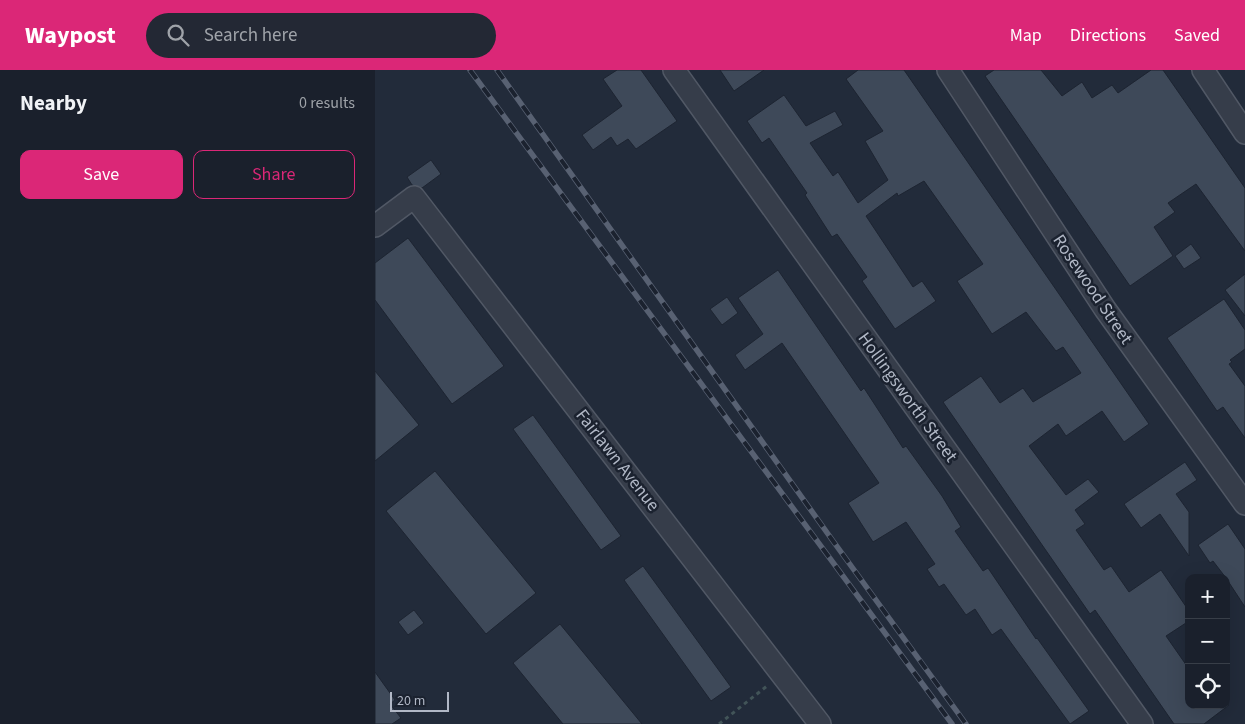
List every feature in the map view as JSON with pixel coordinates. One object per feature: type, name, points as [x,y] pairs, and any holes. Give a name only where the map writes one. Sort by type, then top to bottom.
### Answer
[{"type":"street","name":"Hollingsworth Street","points":[[674,70],[1142,724]]},
{"type":"street","name":"Rosewood Street","points":[[947,70],[1105,309],[1245,504]]},
{"type":"street","points":[[1203,70],[1245,133]]},
{"type":"street","name":"Fairlawn Avenue","points":[[375,226],[414,198],[820,724]]},
{"type":"path","points":[[719,724],[783,674]]},
{"type":"building","points":[[617,70],[641,70],[677,121],[636,149],[628,139],[617,146],[611,137],[593,150],[582,135],[622,106],[603,79]]},
{"type":"building","points":[[720,70],[764,70],[734,91]]},
{"type":"building","points":[[858,70],[904,70],[1149,424],[1124,442],[1102,411],[1066,436],[1058,424],[1029,446],[1066,495],[1088,479],[1099,492],[1075,510],[1085,524],[1076,530],[1104,570],[1111,566],[1129,592],[1161,570],[1185,605],[1185,624],[1166,636],[1185,663],[1185,709],[1224,709],[1204,724],[1174,724],[1095,610],[1090,614],[943,402],[981,376],[1000,403],[1023,388],[1033,402],[1081,373],[1063,347],[1056,351],[1026,312],[992,334],[957,281],[983,264],[924,181],[898,196],[897,193],[866,216],[913,287],[922,281],[936,301],[895,329],[862,281],[867,277],[837,234],[832,237],[805,195],[807,193],[769,138],[762,143],[747,121],[784,95],[806,126],[835,111],[843,125],[810,143],[833,176],[838,172],[858,203],[888,180],[865,141],[883,131],[846,79]]},
{"type":"building","points":[[994,70],[1041,70],[1062,96],[1082,82],[1092,98],[1112,85],[1118,93],[1151,70],[1163,70],[1245,188],[1245,251],[1196,184],[1168,203],[1175,212],[1154,227],[1173,256],[1130,286],[985,76]]},
{"type":"building","points":[[431,160],[441,174],[422,188],[412,185],[407,177]]},
{"type":"building","points":[[408,238],[504,366],[452,404],[375,300],[375,263]]},
{"type":"building","points":[[1191,244],[1201,258],[1184,269],[1175,256]]},
{"type":"building","points":[[778,270],[861,391],[864,388],[903,448],[906,446],[942,496],[961,527],[955,531],[983,571],[988,568],[1036,639],[1089,711],[1070,724],[1001,629],[992,635],[975,609],[966,615],[944,584],[939,587],[927,569],[935,564],[906,522],[873,542],[848,503],[879,483],[782,343],[745,370],[735,355],[763,334],[738,298]]},
{"type":"building","points":[[1245,274],[1245,316],[1225,290]]},
{"type":"building","points":[[727,297],[738,313],[722,325],[710,309]]},
{"type":"building","points":[[1224,299],[1245,330],[1245,349],[1230,360],[1232,362],[1229,364],[1245,386],[1245,438],[1223,407],[1217,411],[1167,338]]},
{"type":"building","points":[[375,371],[419,425],[375,461]]},
{"type":"building","points":[[533,415],[621,536],[601,550],[513,429]]},
{"type":"building","points":[[1185,462],[1197,480],[1176,494],[1189,512],[1189,556],[1160,514],[1141,528],[1124,504]]},
{"type":"building","points":[[435,471],[536,593],[486,634],[386,511]]},
{"type":"building","points":[[1228,524],[1245,549],[1245,607],[1230,584],[1230,574],[1223,574],[1213,561],[1210,563],[1198,545]]},
{"type":"building","points":[[643,566],[731,687],[711,701],[624,580]]},
{"type":"building","points":[[414,610],[424,623],[408,635],[398,622]]},
{"type":"building","points":[[560,624],[642,724],[563,724],[513,663]]},
{"type":"building","points":[[375,672],[395,700],[390,704],[401,718],[392,724],[375,724]]},
{"type":"railway","points":[[470,70],[952,724]]},
{"type":"railway","points":[[497,70],[966,724]]}]
